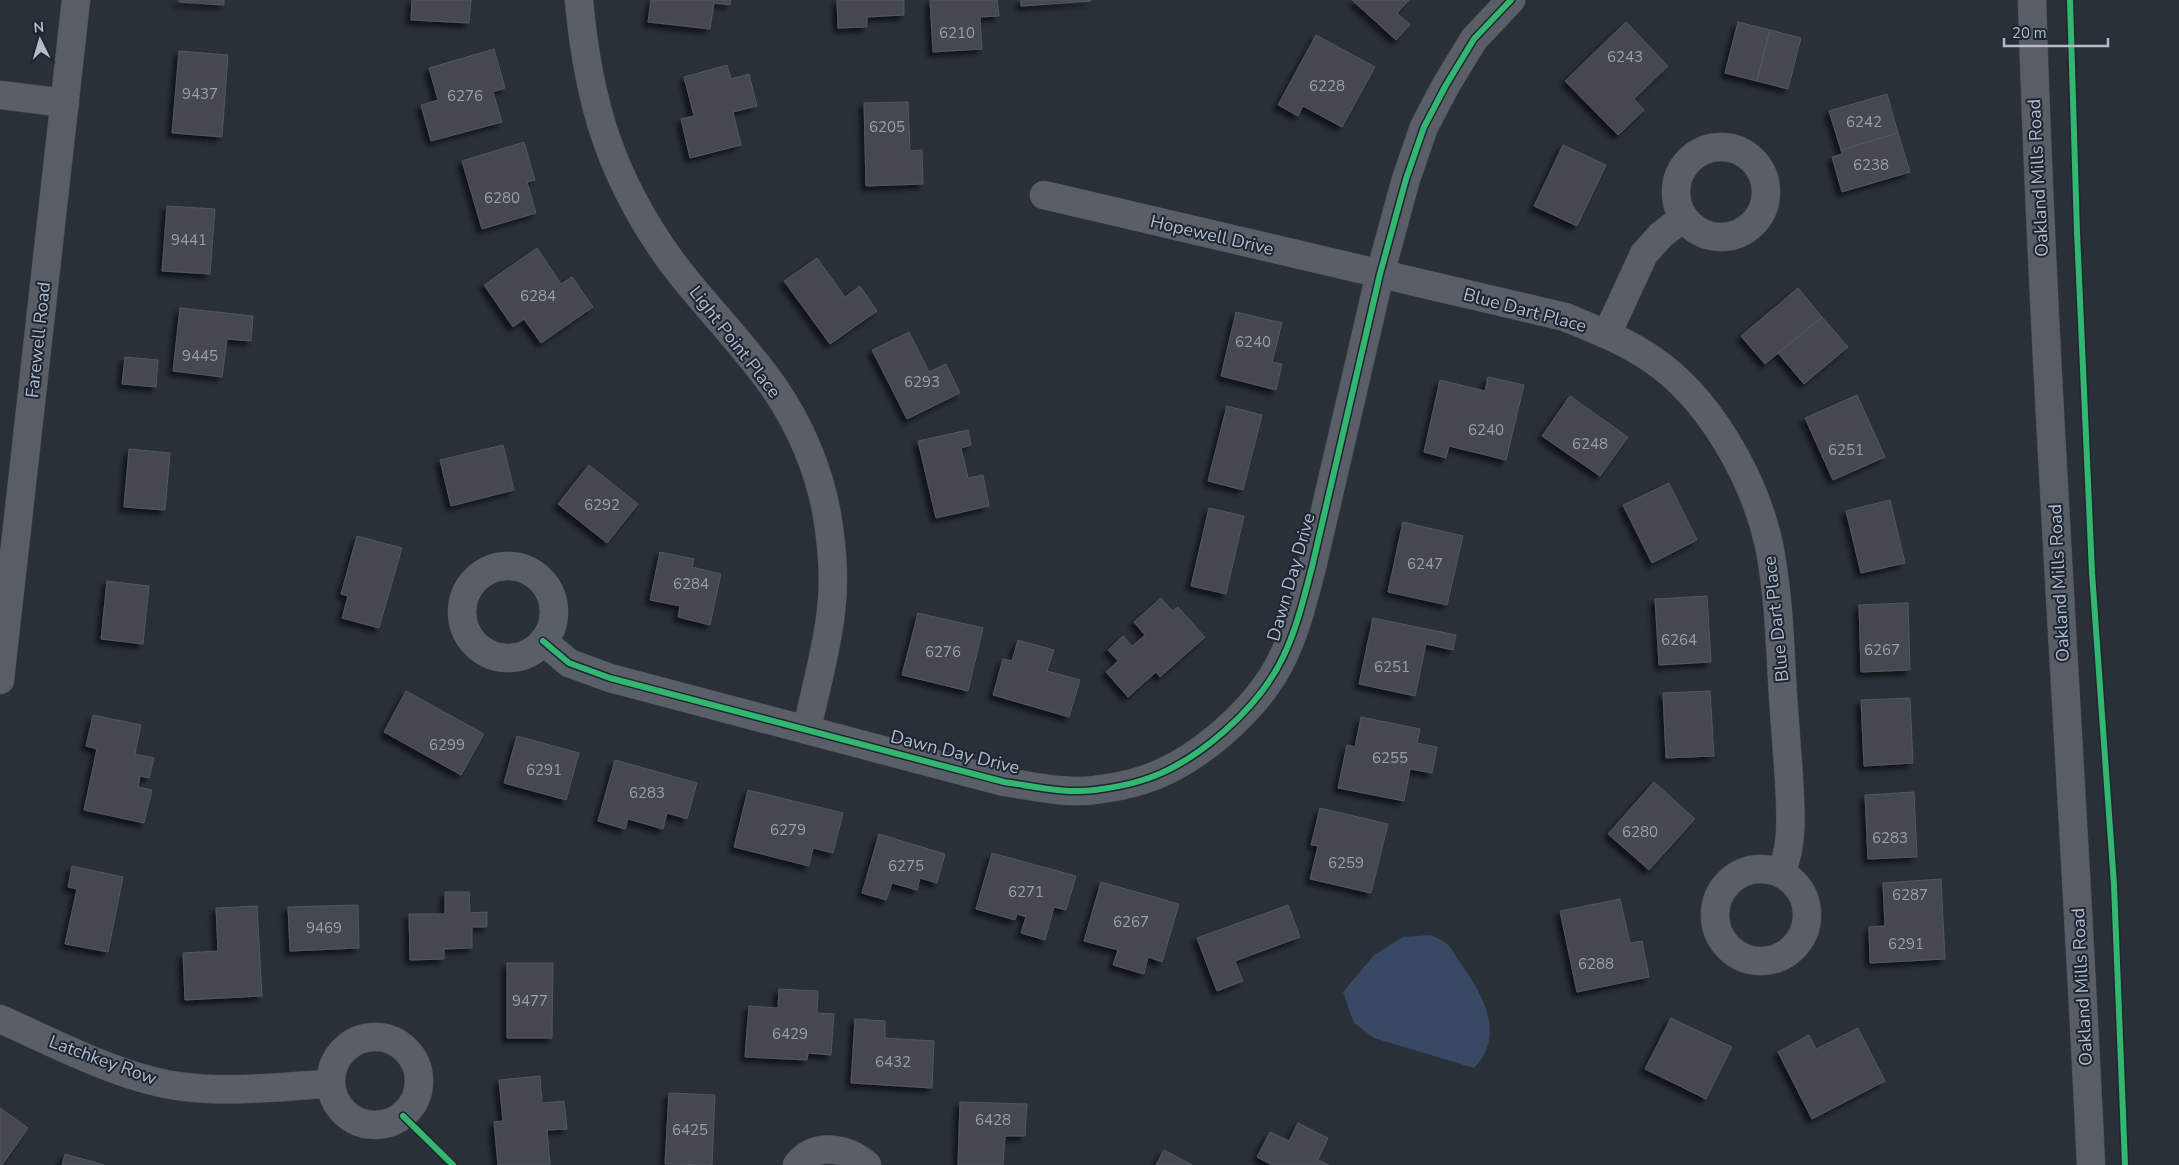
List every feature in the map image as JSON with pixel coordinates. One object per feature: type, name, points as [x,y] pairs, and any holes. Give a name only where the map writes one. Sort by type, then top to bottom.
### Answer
[{"type":"street","name":"Farewell Road","points":[[0,680],[4,604],[76,0]]},
{"type":"street","name":"Light Point Place","points":[[579,0],[583,43],[593,96],[608,149],[634,204],[672,261],[773,386],[802,436],[816,474],[827,515],[832,563],[831,610],[807,729]]},
{"type":"street","name":"Dawn Day Drive","points":[[543,641],[569,663],[610,678],[1004,782],[1048,789],[1093,790],[1144,780],[1184,760],[1226,731],[1259,696],[1283,658],[1300,614],[1380,274],[1406,178],[1424,127],[1446,85],[1474,38],[1511,0]]},
{"type":"street","name":"Oakland Mills Road","points":[[2032,0],[2047,375],[2081,955],[2091,1165]]},
{"type":"street","points":[[0,95],[65,102]]},
{"type":"street","name":"Hopewell Drive","points":[[1044,195],[1380,274]]},
{"type":"street","points":[[1607,334],[1644,254],[1661,235],[1683,218]]},
{"type":"street","name":"Blue Dart Place","points":[[1380,274],[1564,317],[1607,334],[1650,358],[1677,380],[1701,406],[1720,432],[1758,505],[1769,546],[1777,597],[1790,806],[1789,843],[1782,873]]},
{"type":"street","name":"Latchkey Row","points":[[0,1019],[94,1060],[141,1077],[184,1087],[227,1089],[330,1084]]},
{"type":"street","points":[[797,1165],[813,1152],[828,1149],[843,1150],[857,1156],[868,1165]]},
{"type":"water","points":[[1431,935],[1452,949],[1477,988],[1488,1015],[1489,1042],[1484,1056],[1474,1068],[1374,1038],[1354,1023],[1343,992],[1374,955],[1403,937]]},
{"type":"building","points":[[179,0],[224,0],[224,5],[179,2]]},
{"type":"building","points":[[412,0],[471,0],[469,23],[411,20]]},
{"type":"building","points":[[651,0],[731,0],[730,5],[714,3],[710,29],[648,22]]},
{"type":"building","points":[[837,0],[904,0],[904,15],[867,17],[867,27],[838,28]]},
{"type":"building","points":[[930,0],[997,0],[999,16],[980,17],[982,49],[933,52]]},
{"type":"building","points":[[1021,0],[1091,0],[1091,1],[1021,6]]},
{"type":"building","points":[[1352,0],[1409,0],[1397,13],[1410,25],[1396,40]]},
{"type":"building","points":[[1626,22],[1668,66],[1634,99],[1644,110],[1618,135],[1565,81]]},
{"type":"building","points":[[1738,22],[1770,30],[1757,81],[1725,73]]},
{"type":"building","points":[[1770,30],[1801,38],[1788,89],[1757,81]]},
{"type":"building","points":[[1316,35],[1375,67],[1342,127],[1303,106],[1298,116],[1278,105]]},
{"type":"building","points":[[494,49],[505,88],[493,92],[502,122],[431,141],[421,105],[438,100],[429,68]]},
{"type":"building","points":[[179,51],[228,55],[222,137],[172,133]]},
{"type":"building","points":[[727,65],[731,79],[749,74],[757,106],[733,112],[741,145],[690,158],[681,119],[694,116],[684,77]]},
{"type":"building","points":[[1887,94],[1898,133],[1841,150],[1829,111]]},
{"type":"building","points":[[908,102],[910,151],[922,150],[923,184],[866,186],[864,103]]},
{"type":"building","points":[[1898,133],[1910,172],[1842,192],[1832,157],[1842,154],[1841,150]]},
{"type":"building","points":[[524,142],[535,180],[527,182],[536,213],[482,229],[462,161]]},
{"type":"building","points":[[1563,145],[1606,165],[1577,226],[1534,206]]},
{"type":"building","points":[[167,206],[215,209],[210,274],[162,271]]},
{"type":"building","points":[[537,248],[561,284],[572,277],[593,307],[541,343],[524,319],[513,327],[484,285]]},
{"type":"building","points":[[817,258],[845,297],[860,286],[877,311],[830,344],[784,281]]},
{"type":"building","points":[[1798,288],[1822,317],[1765,364],[1741,336]]},
{"type":"building","points":[[180,308],[253,316],[251,341],[227,339],[222,377],[173,371]]},
{"type":"building","points":[[1236,312],[1282,323],[1272,362],[1282,364],[1276,390],[1221,376]]},
{"type":"building","points":[[1822,317],[1848,347],[1804,384],[1778,353]]},
{"type":"building","points":[[909,332],[929,372],[946,364],[960,393],[907,419],[872,350]]},
{"type":"building","points":[[125,357],[158,360],[156,387],[122,384]]},
{"type":"building","points":[[1488,377],[1524,385],[1506,460],[1449,446],[1446,458],[1424,452],[1440,380],[1485,391]]},
{"type":"building","points":[[1857,395],[1885,457],[1833,480],[1805,418]]},
{"type":"building","points":[[1570,396],[1628,437],[1600,476],[1542,436]]},
{"type":"building","points":[[1227,406],[1262,415],[1243,490],[1208,481]]},
{"type":"building","points":[[968,430],[971,445],[961,448],[968,478],[983,475],[989,506],[936,518],[918,441]]},
{"type":"building","points":[[503,445],[514,490],[451,506],[440,460]]},
{"type":"building","points":[[129,449],[170,453],[165,510],[124,507]]},
{"type":"building","points":[[589,465],[638,504],[607,543],[558,504]]},
{"type":"building","points":[[1669,483],[1697,540],[1652,563],[1623,505]]},
{"type":"building","points":[[1890,500],[1905,563],[1861,573],[1846,511]]},
{"type":"building","points":[[1209,508],[1244,516],[1226,594],[1191,586]]},
{"type":"building","points":[[1403,522],[1463,536],[1447,605],[1388,592]]},
{"type":"building","points":[[357,536],[402,548],[379,628],[342,618],[348,596],[341,594]]},
{"type":"building","points":[[660,552],[694,559],[692,567],[721,574],[710,625],[678,617],[680,606],[650,600]]},
{"type":"building","points":[[107,581],[149,586],[143,644],[101,639]]},
{"type":"building","points":[[1707,596],[1711,662],[1659,665],[1655,599]]},
{"type":"building","points":[[1161,598],[1172,611],[1178,607],[1205,637],[1160,677],[1156,672],[1128,697],[1106,672],[1118,661],[1108,650],[1123,636],[1132,646],[1145,635],[1134,622]]},
{"type":"building","points":[[1908,603],[1910,670],[1861,672],[1859,605]]},
{"type":"building","points":[[918,613],[983,628],[968,691],[902,675]]},
{"type":"building","points":[[1373,618],[1456,635],[1453,650],[1426,644],[1415,696],[1359,684]]},
{"type":"building","points":[[1018,640],[1054,650],[1047,671],[1080,680],[1069,717],[993,695],[1003,659],[1012,661]]},
{"type":"building","points":[[406,691],[484,734],[461,775],[384,732]]},
{"type":"building","points":[[1710,691],[1714,756],[1666,758],[1663,693]]},
{"type":"building","points":[[1910,698],[1913,763],[1864,766],[1861,700]]},
{"type":"building","points":[[93,715],[141,725],[135,754],[154,758],[149,778],[140,776],[138,787],[152,790],[144,823],[84,810],[97,749],[86,746]]},
{"type":"building","points":[[1361,717],[1420,729],[1417,743],[1437,747],[1432,773],[1410,769],[1404,801],[1338,788],[1347,745],[1355,747]]},
{"type":"building","points":[[517,736],[579,753],[566,800],[504,783]]},
{"type":"building","points":[[615,760],[697,783],[687,819],[667,813],[663,829],[628,819],[625,829],[598,821]]},
{"type":"building","points":[[1654,782],[1695,819],[1649,870],[1608,834]]},
{"type":"building","points":[[748,790],[843,813],[833,853],[813,848],[809,866],[734,847]]},
{"type":"building","points":[[1914,792],[1917,857],[1868,859],[1865,795]]},
{"type":"building","points":[[1320,808],[1388,824],[1371,893],[1310,879],[1318,846],[1311,845]]},
{"type":"building","points":[[879,834],[945,854],[937,883],[920,878],[917,890],[892,883],[886,900],[862,893]]},
{"type":"building","points":[[992,853],[1076,876],[1066,910],[1054,907],[1045,940],[1021,933],[1026,917],[1017,914],[1015,920],[976,909]]},
{"type":"building","points":[[72,866],[123,877],[108,952],[65,944],[77,889],[68,887]]},
{"type":"building","points":[[1941,879],[1945,959],[1870,963],[1869,927],[1885,926],[1883,883]]},
{"type":"building","points":[[1101,882],[1179,904],[1162,962],[1148,957],[1144,974],[1113,965],[1118,950],[1084,941]]},
{"type":"building","points":[[445,892],[469,892],[470,913],[487,912],[487,927],[472,927],[472,948],[444,949],[444,959],[410,960],[409,914],[445,914]]},
{"type":"building","points":[[1620,899],[1630,943],[1642,941],[1649,977],[1577,992],[1560,911]]},
{"type":"building","points":[[358,905],[359,948],[290,951],[288,907]]},
{"type":"building","points":[[1288,905],[1300,937],[1235,961],[1243,981],[1217,991],[1197,938]]},
{"type":"building","points":[[257,906],[262,996],[185,1000],[183,953],[218,951],[216,908]]},
{"type":"building","points":[[507,963],[553,963],[552,1038],[507,1038]]},
{"type":"building","points":[[779,989],[818,991],[817,1013],[834,1014],[831,1055],[808,1053],[807,1060],[745,1057],[749,1006],[778,1008]]},
{"type":"building","points":[[1671,1018],[1732,1047],[1706,1099],[1645,1069]]},
{"type":"building","points":[[855,1019],[885,1021],[885,1038],[934,1041],[932,1088],[851,1083]]},
{"type":"building","points":[[1858,1028],[1885,1081],[1812,1119],[1778,1052],[1809,1035],[1816,1049]]},
{"type":"building","points":[[540,1076],[542,1103],[564,1101],[567,1129],[547,1130],[550,1165],[498,1165],[494,1122],[503,1121],[499,1080]]},
{"type":"building","points":[[669,1093],[715,1095],[712,1165],[665,1164]]},
{"type":"building","points":[[960,1102],[1027,1104],[1025,1136],[1005,1136],[1003,1165],[958,1165]]},
{"type":"building","points":[[0,1108],[28,1128],[2,1165],[0,1165]]},
{"type":"building","points":[[1298,1123],[1328,1138],[1318,1160],[1329,1165],[1272,1165],[1257,1157],[1270,1132],[1289,1141]]},
{"type":"building","points":[[1164,1150],[1192,1165],[1156,1165]]},
{"type":"building","points":[[65,1154],[104,1165],[62,1165]]},
{"type":"cycle path","points":[[543,641],[569,663],[610,678],[1004,782],[1061,790],[1095,790],[1143,780],[1164,772],[1184,761],[1205,747],[1242,714],[1259,695],[1272,676],[1288,646],[1300,612],[1312,567],[1380,274],[1406,179],[1424,127],[1446,85],[1474,39],[1511,0]]},
{"type":"cycle path","points":[[2070,0],[2077,232],[2092,573],[2114,885],[2125,1165]]},
{"type":"cycle path","points":[[403,1116],[453,1165]]}]
